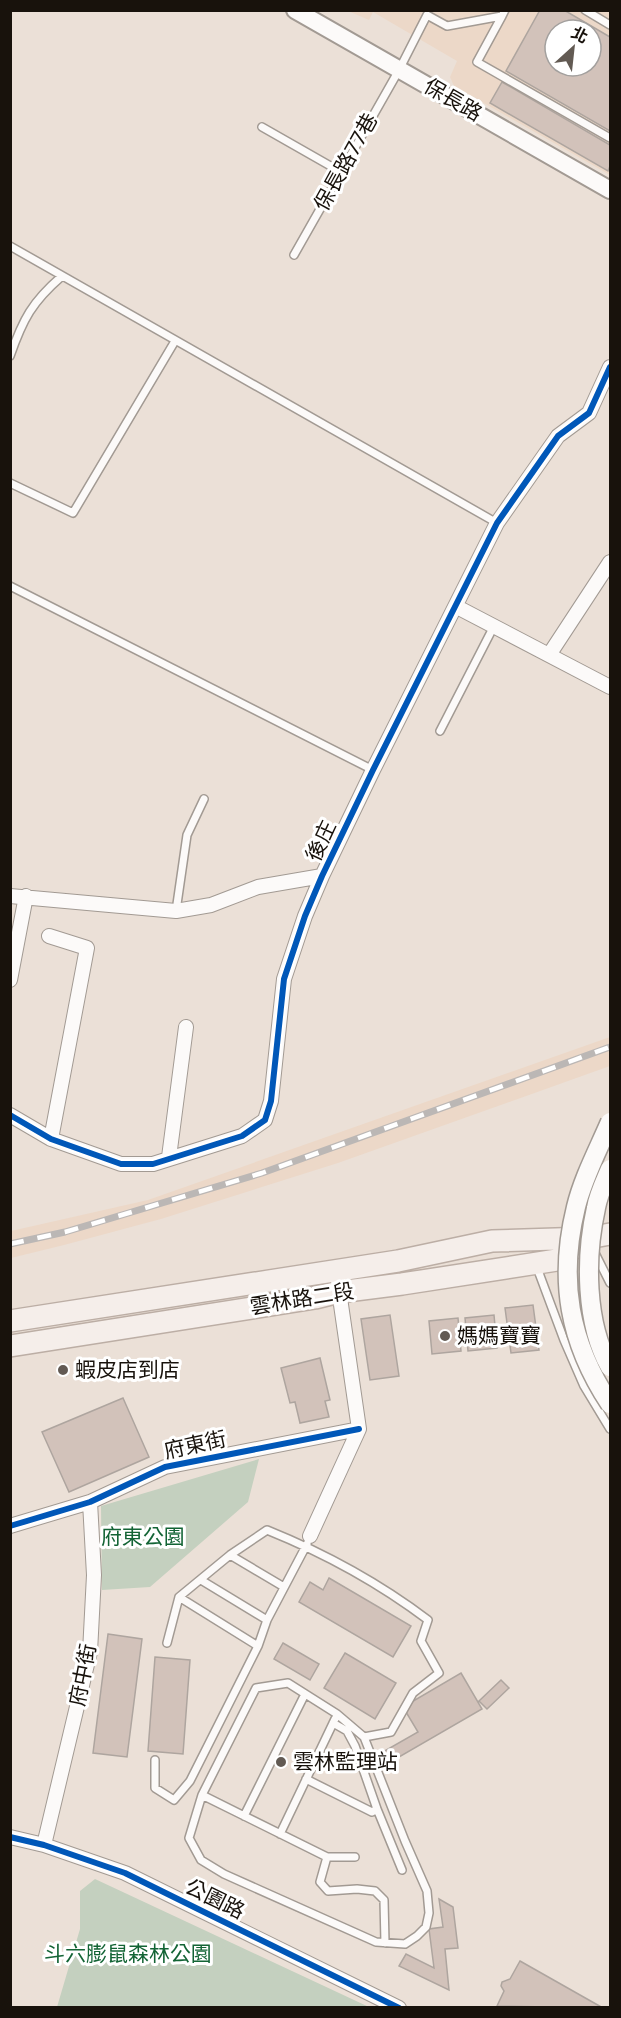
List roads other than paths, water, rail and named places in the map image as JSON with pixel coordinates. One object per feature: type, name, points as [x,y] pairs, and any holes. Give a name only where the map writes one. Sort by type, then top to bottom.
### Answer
[{"type":"main road","points":[[610,1122],[576,1206],[567,1264],[570,1303],[576,1334],[587,1366],[610,1404]]},
{"type":"main road","points":[[610,1168],[596,1206],[589,1257],[593,1316],[605,1358],[610,1367]]},
{"type":"main road","name":"雲林路二段","points":[[10,1321],[398,1261],[492,1241],[588,1238],[610,1234]]},
{"type":"main road","name":"雲林路二段","points":[[10,1346],[339,1292],[557,1260],[588,1238]]},
{"type":"street","name":"保長路","points":[[295,10],[610,190]]},
{"type":"street","name":"後庄","points":[[10,1115],[51,1139],[121,1164],[153,1164],[242,1136],[265,1120],[271,1101],[284,979],[304,916],[322,876],[497,523],[558,436],[589,413],[610,367]]},
{"type":"street","points":[[549,655],[608,569]]},
{"type":"street","points":[[457,607],[610,687]]},
{"type":"street","points":[[10,896],[176,911],[211,905],[258,887],[322,876]]},
{"type":"street","points":[[10,980],[26,897]]},
{"type":"street","points":[[49,936],[87,948],[51,1139]]},
{"type":"street","points":[[170,1157],[186,1027]]},
{"type":"street","points":[[308,1541],[359,1429],[336,1270]]},
{"type":"street","name":"府東街","points":[[10,1526],[90,1502],[165,1467],[359,1429]]},
{"type":"street","name":"府中街","points":[[44,1845],[90,1652],[94,1575],[90,1502]]},
{"type":"street","name":"公園路","points":[[10,1837],[44,1845],[125,1873],[399,2007]]},
{"type":"lane","points":[[418,10],[447,26],[503,13]]},
{"type":"lane","points":[[585,10],[610,25]]},
{"type":"lane","points":[[503,13],[477,62],[610,138]]},
{"type":"lane","name":"保長路77巷","points":[[294,255],[399,70],[427,15]]},
{"type":"lane","points":[[262,127],[341,172]]},
{"type":"lane","points":[[10,246],[497,523]]},
{"type":"lane","points":[[10,356],[28,312],[46,290],[62,276]]},
{"type":"lane","points":[[10,483],[73,513],[175,341]]},
{"type":"lane","points":[[10,586],[373,770]]},
{"type":"lane","points":[[441,731],[494,626]]},
{"type":"lane","points":[[176,911],[187,835],[204,799]]},
{"type":"lane","points":[[588,1238],[610,1283]]},
{"type":"lane","points":[[535,1262],[584,1386],[610,1429]]},
{"type":"lane","points":[[167,1643],[179,1597],[230,1555],[267,1530],[308,1541],[400,1599],[428,1620],[422,1641],[439,1673],[412,1693],[391,1732],[364,1737]]},
{"type":"lane","points":[[155,1760],[154,1788],[174,1800],[190,1781],[258,1646],[267,1620],[308,1541]]},
{"type":"lane","points":[[230,1555],[284,1587]]},
{"type":"lane","points":[[201,1580],[267,1620]]},
{"type":"lane","points":[[179,1597],[258,1646]]},
{"type":"lane","points":[[288,1683],[337,1714],[364,1737],[427,1891],[429,1913],[426,1927],[405,1944],[376,1942],[355,1934],[224,1874],[201,1860],[189,1838],[202,1795],[256,1688],[288,1683]]},
{"type":"lane","points":[[244,1816],[305,1694]]},
{"type":"lane","points":[[280,1834],[337,1714]]},
{"type":"lane","points":[[333,1723],[347,1731],[356,1746],[377,1809],[402,1870]]},
{"type":"lane","points":[[306,1779],[372,1812],[377,1809]]},
{"type":"lane","points":[[202,1795],[327,1857],[355,1857]]},
{"type":"lane","points":[[327,1857],[320,1882],[328,1891],[357,1889],[375,1891],[384,1900],[385,1943]]},
{"type":"railway","points":[[10,1244],[65,1232],[262,1173],[610,1047]]},
{"type":"place","name":"媽媽寶寶","points":[[445,1336]]},
{"type":"place","name":"蝦皮店到店","points":[[63,1370]]},
{"type":"place","name":"雲林監理站","points":[[281,1762]]},
{"type":"park label","name":"府東公園","points":[[143,1537]]},
{"type":"park label","name":"斗六膨鼠森林公園","points":[[128,1954]]}]
